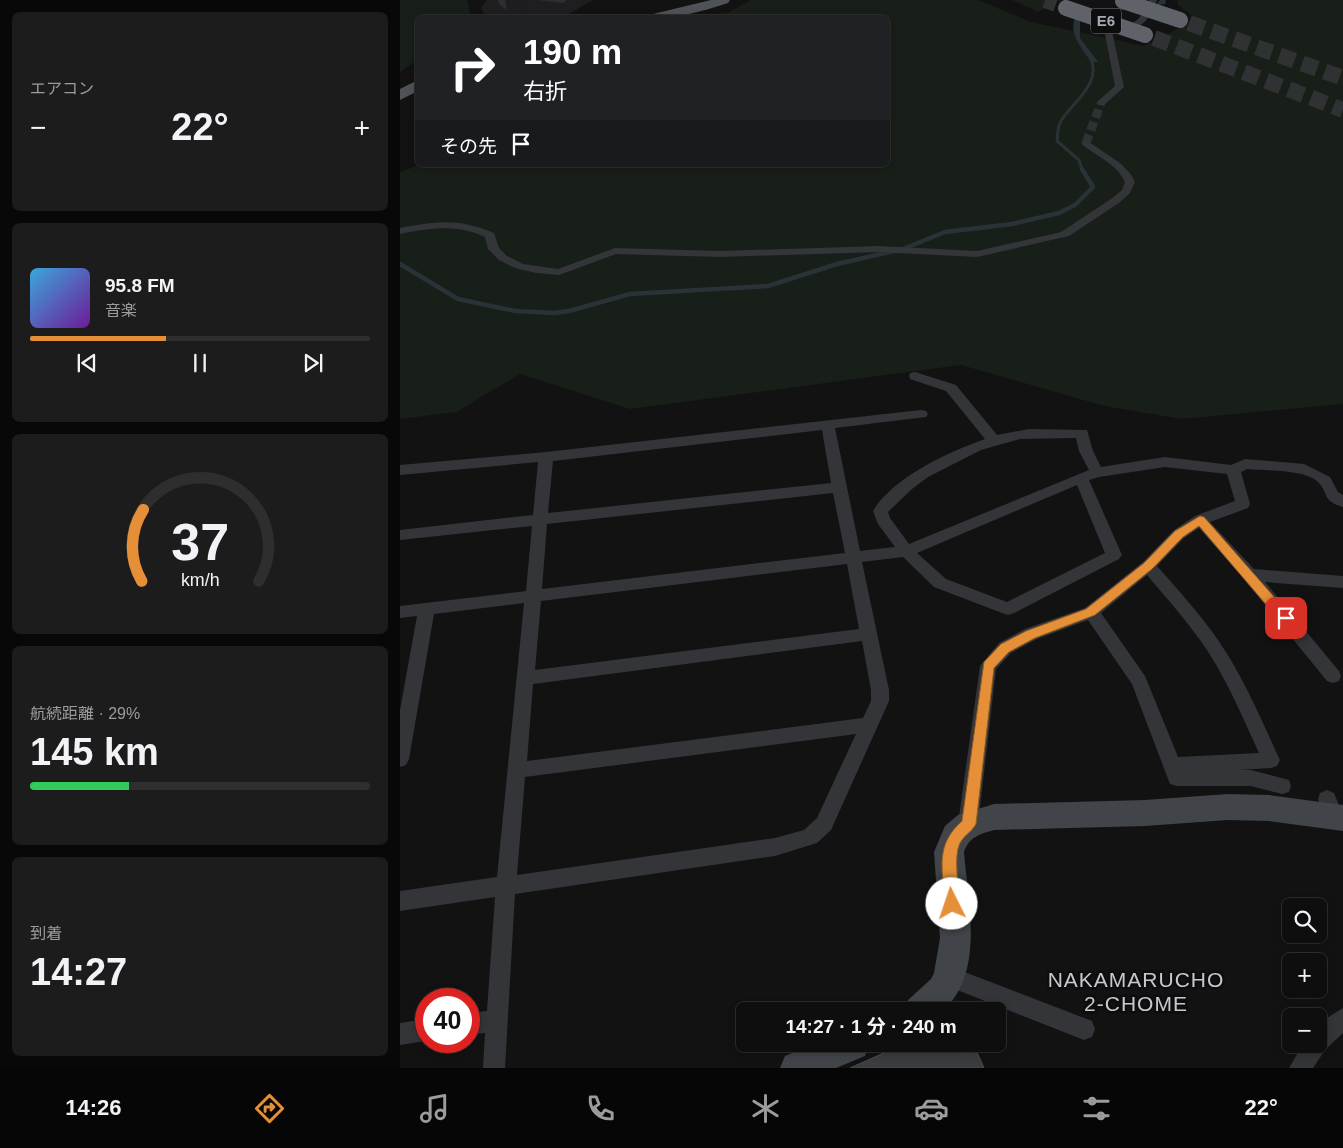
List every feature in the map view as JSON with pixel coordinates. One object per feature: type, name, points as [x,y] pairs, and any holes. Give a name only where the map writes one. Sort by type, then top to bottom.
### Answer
[{"type":"highway","name":"E6","points":[[1124,1],[1180,20]]},
{"type":"highway","name":"E6","points":[[1066,8],[1145,35]]},
{"type":"main road","points":[[668,15],[700,8],[724,0]]},
{"type":"main road","points":[[400,96],[415,86]]},
{"type":"street","points":[[1101,103],[1120,87],[1108,29],[1131,27],[1145,19],[1152,0]]},
{"type":"street","points":[[400,231],[431,224],[454,223],[473,227],[490,235],[494,249],[503,258],[518,266],[559,272],[615,252],[720,254],[879,249],[976,254],[1065,234],[1115,201],[1126,191],[1130,182],[1128,174],[1095,152],[1086,143]]},
{"type":"street","points":[[915,376],[951,388],[995,442]]},
{"type":"street","points":[[400,470],[546,457],[920,414]]},
{"type":"street","points":[[400,901],[775,847],[810,837],[824,824],[880,701],[880,690],[828,425]]},
{"type":"street","points":[[1081,478],[1114,555],[1008,609],[940,583],[906,551],[883,520],[880,511],[910,483],[957,454],[1013,436],[1082,433],[1086,451],[1097,472]]},
{"type":"street","points":[[494,1068],[506,886],[527,678],[546,457]]},
{"type":"street","points":[[400,612],[906,551],[1097,472],[1165,462],[1233,470],[1245,464],[1304,468],[1325,480],[1332,495],[1343,502]]},
{"type":"street","points":[[968,824],[988,666],[1005,648],[1030,634],[1090,612],[1148,566],[1179,534],[1200,520],[1243,504],[1233,470]]},
{"type":"street","points":[[400,535],[839,487]]},
{"type":"street","points":[[1200,520],[1250,575],[1333,676]]},
{"type":"street","points":[[1148,566],[1174,596],[1218,654],[1232,677],[1271,760],[1172,765]]},
{"type":"street","points":[[1250,575],[1343,582]]},
{"type":"street","points":[[400,759],[428,608]]},
{"type":"street","points":[[1090,612],[1139,681],[1177,778],[1251,778],[1282,786]]},
{"type":"street","points":[[527,678],[869,634]]},
{"type":"street","points":[[517,770],[870,725]]},
{"type":"street","points":[[929,1002],[942,990],[949,977],[955,938],[949,852],[955,836],[968,824],[994,817],[1146,813],[1228,808],[1334,811]]},
{"type":"street","points":[[949,977],[1084,1029]]},
{"type":"street","points":[[1327,1030],[1343,1019]]},
{"type":"street","points":[[480,1022],[498,1020]]},
{"type":"street","points":[[400,1034],[415,1032]]},
{"type":"street","points":[[797,1068],[834,1052]]},
{"type":"street","points":[[1300,1068],[1310,1053]]},
{"type":"shaded area","points":[[400,0],[467,0],[471,15],[415,15],[415,61],[400,72]]},
{"type":"shaded area","points":[[487,0],[593,0],[567,15],[485,15],[481,8]]},
{"type":"shaded area","points":[[751,0],[978,0],[1031,22],[1144,46],[1197,19],[1178,5],[1177,0],[1343,0],[1343,404],[1182,419],[1104,406],[961,365],[630,409],[520,374],[456,412],[400,419],[400,172],[415,166],[890,167],[890,15],[710,15],[729,12]]},
{"type":"shaded area","points":[[1012,0],[1060,0],[1038,12]]},
{"type":"shaded area","points":[[1160,0],[1166,0],[1165,4],[1091,14],[1080,19],[1080,38],[1098,62],[1091,62],[1075,36],[1073,24],[1075,18],[1105,9],[1157,4]]},
{"type":"building","points":[[886,1052],[966,1052],[967,1054],[977,1052],[984,1068],[850,1068]]},
{"type":"waterway","points":[[1082,170],[1079,160],[1057,141],[1061,121],[1090,84],[1093,75],[1090,56]]},
{"type":"waterway","points":[[400,264],[458,299],[515,311],[554,313],[569,311],[630,294],[768,286],[837,264],[903,249],[945,232],[1012,224],[1059,213],[1075,205],[1093,187],[1082,169]]},
{"type":"tunnel","points":[[1045,0],[1056,4]]},
{"type":"tunnel","points":[[1189,23],[1343,78]]},
{"type":"tunnel","points":[[1154,38],[1343,110]]},
{"type":"tunnel","points":[[1086,143],[1101,103]]},
{"type":"district","name":"NAKAMARUCHO 2-CHOME","points":[[1136,992]]},
{"type":"route","points":[[952,904],[949,852],[955,836],[968,824],[988,666],[1005,648],[1030,634],[1090,612],[1148,566],[1179,534],[1200,520],[1286,618]]}]
